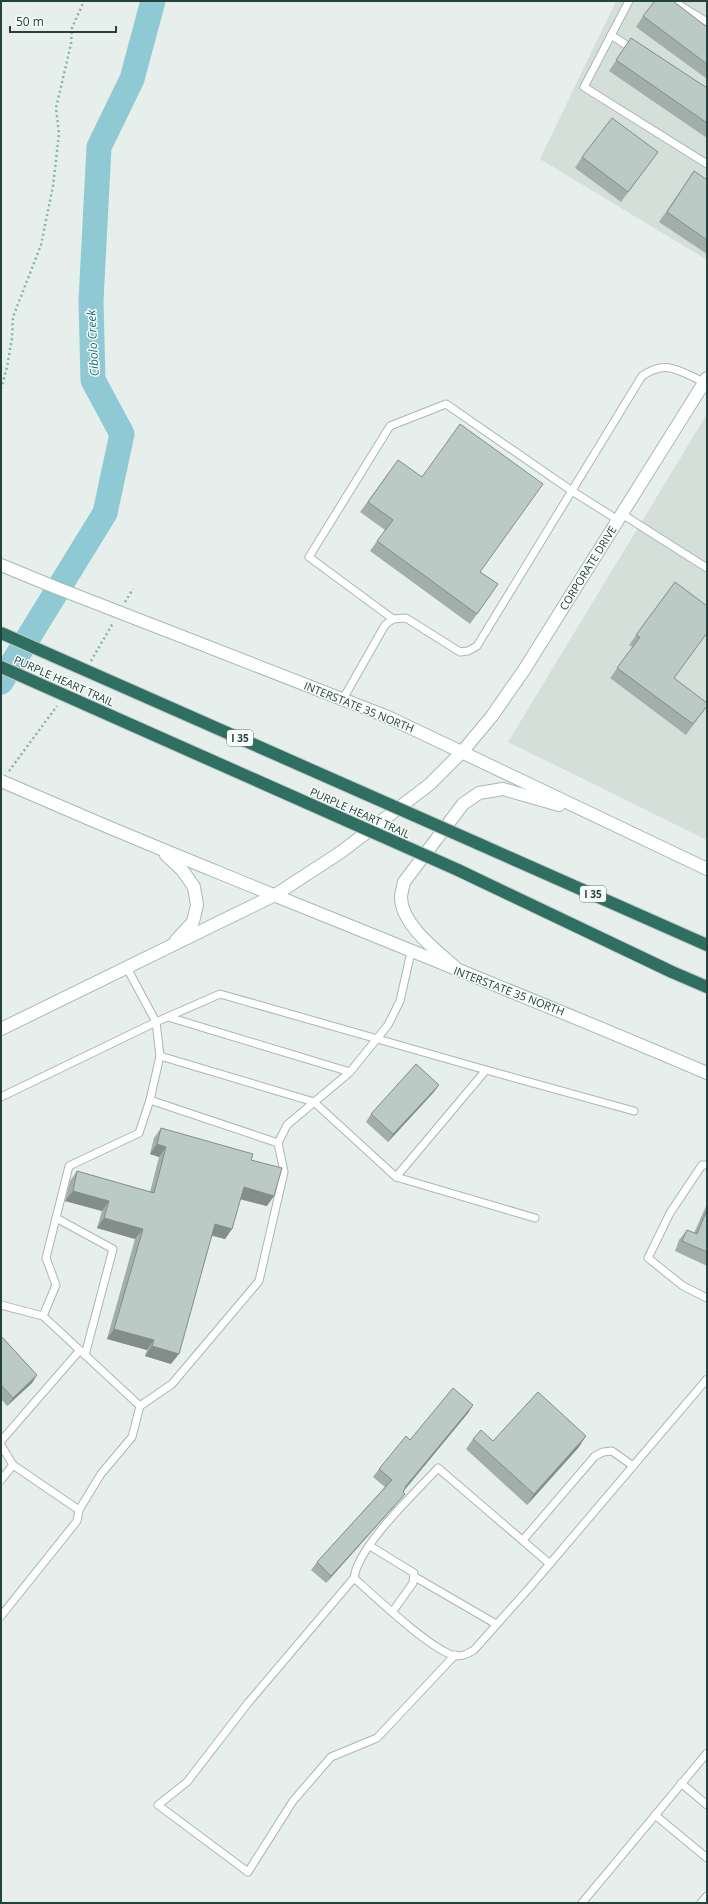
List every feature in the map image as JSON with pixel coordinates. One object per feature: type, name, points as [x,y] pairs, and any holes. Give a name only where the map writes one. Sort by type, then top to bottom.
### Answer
[{"type":"highway","name":"PURPLE HEART TRAIL","points":[[1,633],[707,945]]},
{"type":"highway","name":"PURPLE HEART TRAIL","points":[[1,667],[458,870],[672,972],[707,987]]},
{"type":"highway","points":[[672,972],[707,994]]},
{"type":"main road","name":"CORPORATE DRIVE","points":[[1,1029],[170,947],[212,924],[275,895],[341,852],[430,784],[462,752],[492,716],[524,670],[706,380]]},
{"type":"main road","name":"INTERSTATE 35 NORTH","points":[[1,565],[388,717],[707,869]]},
{"type":"main road","name":"INTERSTATE 35 NORTH","points":[[5,776],[57,805],[161,850],[275,895],[411,952],[575,1016],[707,1072]]},
{"type":"main road","points":[[461,972],[419,934],[408,919],[401,898],[404,882],[463,804],[479,793],[503,789],[593,815]]},
{"type":"main road","points":[[161,850],[183,871],[194,887],[197,905],[193,922],[170,947]]},
{"type":"lane","points":[[629,1],[584,88],[707,164]]},
{"type":"lane","points":[[673,1],[707,22]]},
{"type":"lane","points":[[611,35],[643,55]]},
{"type":"lane","points":[[343,699],[386,625],[393,619],[406,618],[460,652],[468,651],[477,646],[642,376],[652,369],[670,366],[706,380]]},
{"type":"lane","points":[[393,619],[309,557],[390,426],[446,404],[572,491],[707,568]]},
{"type":"lane","points":[[1,1616],[77,1520],[79,1510],[101,1474],[132,1437],[140,1406],[172,1384],[259,1281],[284,1172],[278,1143],[287,1125],[350,1072],[388,1025],[400,1001],[411,952]]},
{"type":"lane","points":[[43,1316],[56,1284],[46,1258],[70,1166],[139,1133],[150,1100],[160,1056],[156,1022],[127,968]]},
{"type":"lane","points":[[1,1096],[156,1022],[220,994],[634,1111]]},
{"type":"lane","points":[[168,1017],[350,1072]]},
{"type":"lane","points":[[160,1056],[314,1102],[396,1177],[535,1218]]},
{"type":"lane","points":[[396,1177],[486,1070]]},
{"type":"lane","points":[[150,1100],[278,1143]]},
{"type":"lane","points":[[707,1165],[702,1165],[670,1213],[648,1258],[683,1286],[707,1298]]},
{"type":"lane","points":[[56,1218],[113,1249],[86,1355]]},
{"type":"lane","points":[[1,1305],[43,1316],[140,1406]]},
{"type":"lane","points":[[1,1441],[80,1350]]},
{"type":"lane","points":[[354,1578],[393,1612],[444,1652],[455,1655],[468,1653],[474,1650],[550,1564],[707,1379]]},
{"type":"lane","points":[[1,1445],[13,1465],[79,1510]]},
{"type":"lane","points":[[523,1540],[596,1456],[603,1452],[612,1451],[633,1466]]},
{"type":"lane","points":[[1,1480],[13,1465]]},
{"type":"lane","points":[[455,1655],[377,1738],[331,1757],[293,1801],[248,1872],[158,1805],[187,1782],[248,1703],[354,1578],[355,1570],[378,1534],[438,1468],[550,1564]]},
{"type":"lane","points":[[370,1546],[414,1573],[414,1583],[393,1612]]},
{"type":"lane","points":[[415,1577],[496,1624]]},
{"type":"lane","points":[[582,1903],[707,1753]]},
{"type":"lane","points":[[681,1783],[707,1805]]},
{"type":"lane","points":[[655,1815],[707,1858]]},
{"type":"lane","points":[[701,1903],[707,1896]]},
{"type":"path","points":[[1,389],[7,367],[12,338],[13,317],[41,245],[53,186],[59,134],[56,108],[71,44],[72,28],[84,1]]},
{"type":"path","points":[[122,608],[133,589]]},
{"type":"path","points":[[88,666],[114,621]]},
{"type":"path","points":[[5,776],[60,703]]},
{"type":"shaded area","points":[[616,1],[707,1],[707,260],[540,159]]},
{"type":"shaded area","points":[[707,414],[707,840],[508,742]]},
{"type":"building","points":[[655,1],[673,1],[707,27],[707,64],[643,16]]},
{"type":"building","points":[[631,38],[707,88],[707,123],[616,60]]},
{"type":"building","points":[[612,118],[658,152],[628,192],[582,157]]},
{"type":"building","points":[[694,171],[707,180],[707,240],[667,212]]},
{"type":"building","points":[[460,424],[543,484],[480,572],[498,584],[477,614],[377,541],[393,520],[368,502],[398,460],[422,477]]},
{"type":"building","points":[[675,582],[707,606],[707,633],[674,678],[707,703],[707,706],[693,724],[617,668],[640,637],[636,635]]},
{"type":"building","points":[[416,1064],[439,1085],[393,1134],[371,1114]]},
{"type":"building","points":[[161,1128],[253,1154],[251,1160],[282,1168],[274,1196],[244,1187],[232,1229],[215,1224],[179,1354],[152,1346],[154,1340],[114,1329],[143,1229],[104,1218],[109,1201],[73,1191],[77,1171],[154,1193],[166,1147],[157,1144]]},
{"type":"building","points":[[707,1210],[707,1252],[682,1241],[687,1230],[697,1234]]},
{"type":"building","points":[[1,1336],[37,1375],[13,1398],[1,1385]]},
{"type":"building","points":[[453,1388],[473,1405],[406,1486],[403,1492],[405,1494],[331,1576],[317,1562],[392,1480],[379,1469],[406,1436],[410,1440]]},
{"type":"building","points":[[538,1392],[586,1436],[534,1494],[473,1439],[481,1430],[493,1441]]},
{"type":"waterway","name":"Cibolo Creek","points":[[1,682],[105,513],[122,434],[93,380],[91,301],[99,147],[132,79],[153,1]]}]
